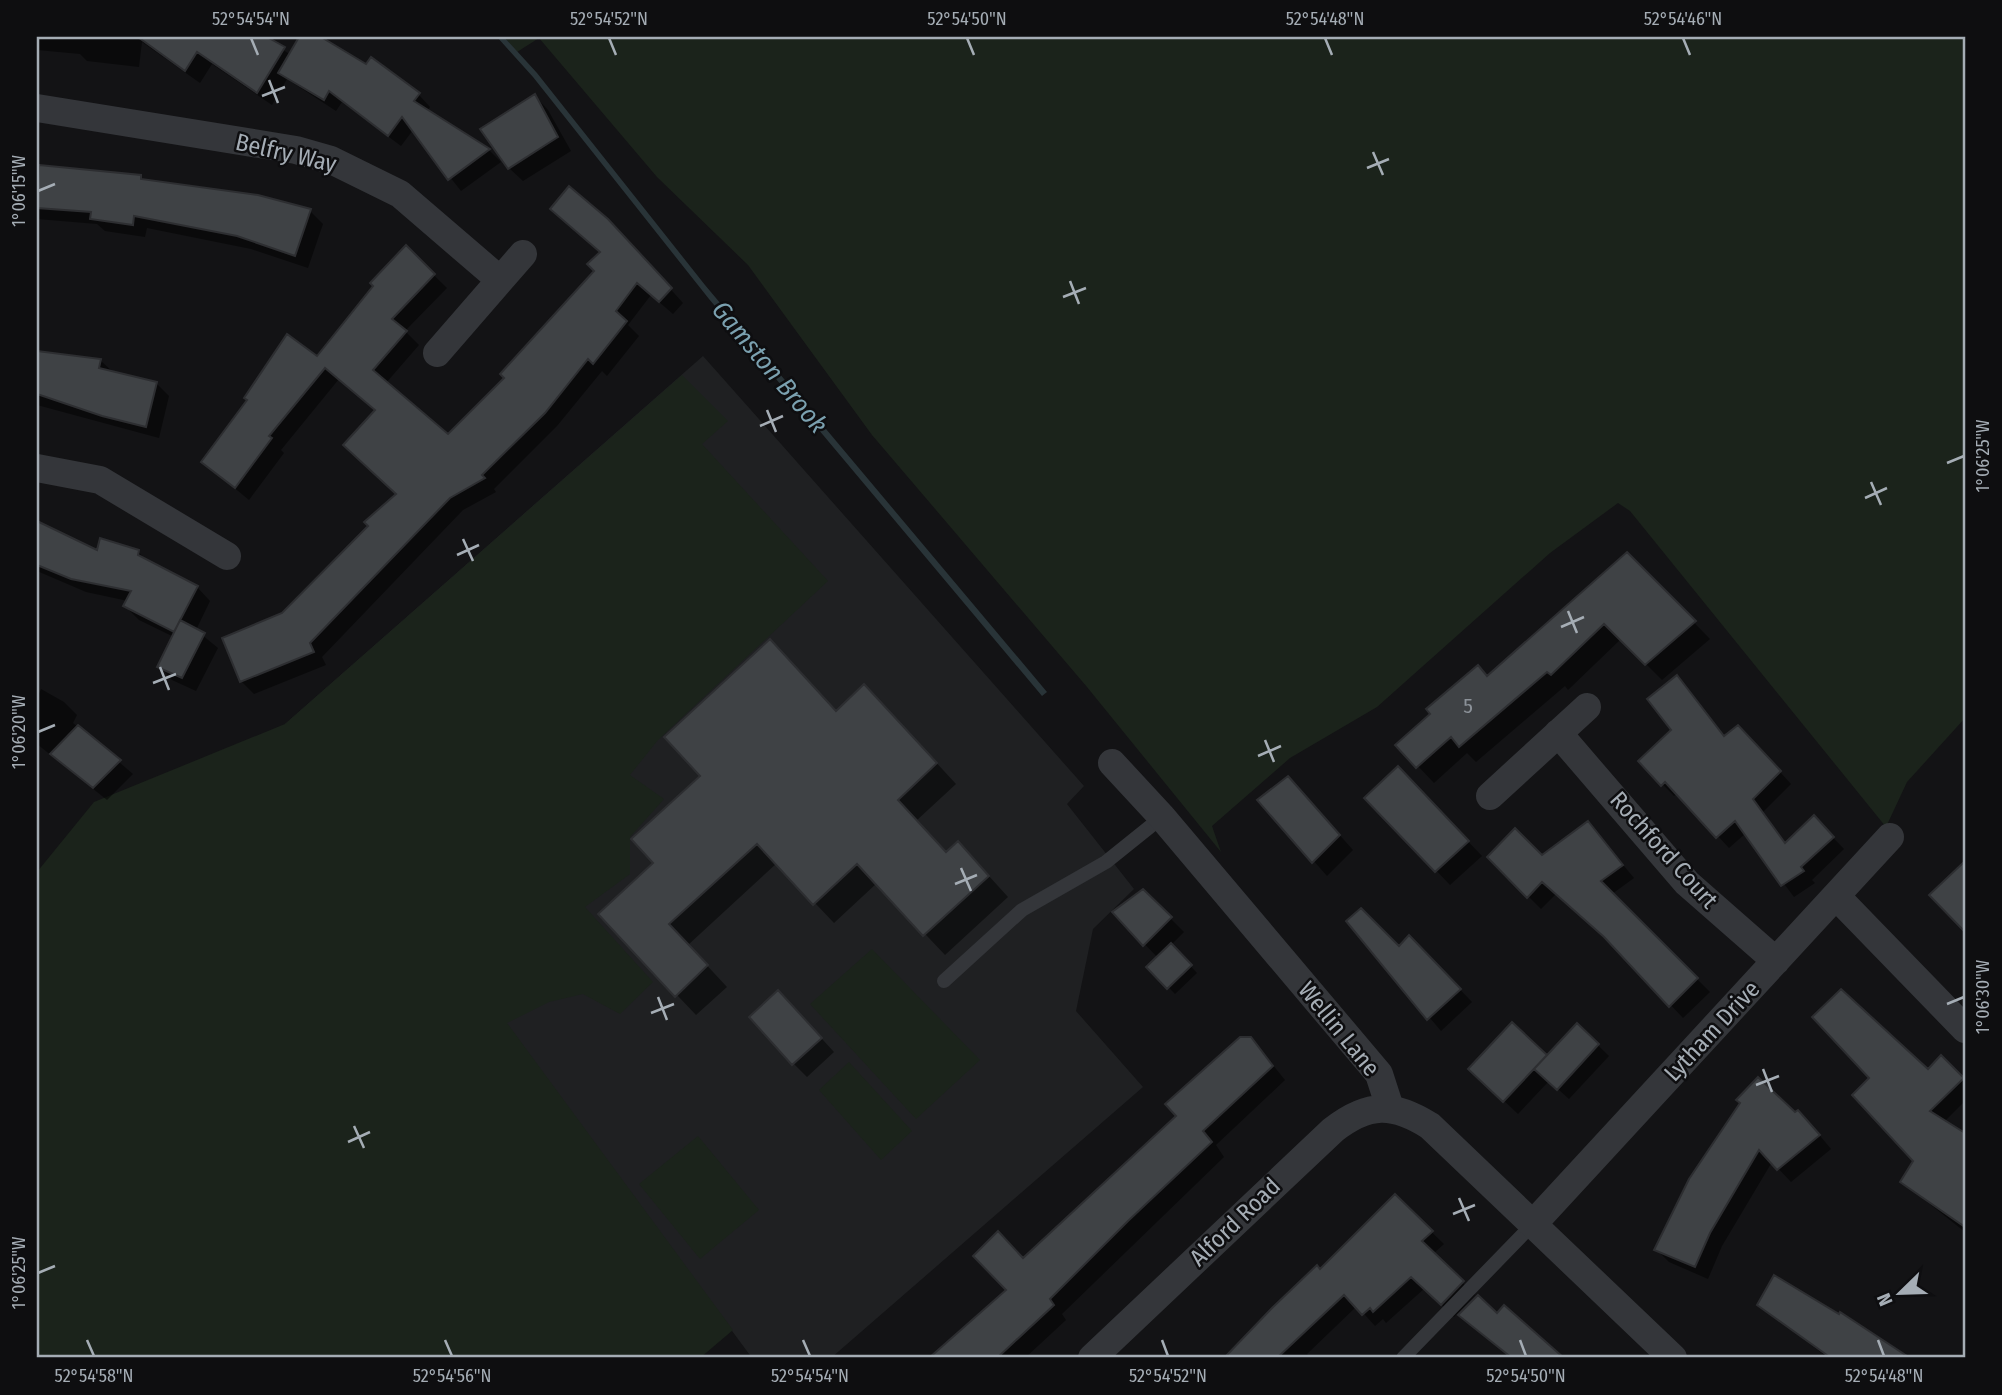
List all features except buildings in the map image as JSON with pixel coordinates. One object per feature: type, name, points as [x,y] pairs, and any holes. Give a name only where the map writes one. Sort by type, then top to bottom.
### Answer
[{"type":"street","name":"Belfry Way","points":[[37,108],[296,150],[331,160],[400,194],[500,280]]},
{"type":"street","points":[[437,353],[523,254]]},
{"type":"street","points":[[37,468],[100,480],[227,556]]},
{"type":"street","points":[[1490,796],[1587,707]]},
{"type":"street","name":"Rochford Court","points":[[1558,733],[1687,883],[1776,961]]},
{"type":"street","name":"Wellin Lane","points":[[1112,763],[1162,817],[1378,1074],[1390,1108],[1410,1114],[1430,1126],[1673,1358]]},
{"type":"street","name":"Lytham Drive","points":[[1533,1224],[1890,837]]},
{"type":"street","points":[[1836,896],[1965,1029]]},
{"type":"street","name":"Alford Road","points":[[1092,1358],[1333,1130],[1367,1110],[1390,1108]]},
{"type":"lane","points":[[944,981],[1022,910],[1106,862],[1162,817]]},
{"type":"lane","points":[[1403,1358],[1533,1224]]},
{"type":"shaded area","points":[[504,37],[1965,37],[1965,718],[1907,782],[1886,827],[1630,511],[1618,503],[1550,553],[1377,707],[1290,758],[1212,826],[1221,852],[1087,687],[872,435],[748,265],[657,177],[539,38],[517,52]]},
{"type":"shaded area","points":[[703,356],[1084,786],[1067,804],[1134,889],[1093,929],[1076,1011],[1143,1087],[831,1358],[752,1358],[285,724]]},
{"type":"shaded area","points":[[682,375],[728,421],[702,444],[828,581],[658,740],[630,775],[664,799],[630,837],[630,874],[585,907],[653,982],[620,1014],[583,994],[549,1002],[507,1023],[733,1330],[700,1358],[37,1358],[37,872],[94,802],[285,724]]},
{"type":"shaded area","points":[[872,949],[980,1060],[916,1119],[810,1004]]},
{"type":"shaded area","points":[[849,1062],[912,1131],[881,1160],[819,1090]]},
{"type":"shaded area","points":[[698,1136],[759,1210],[700,1259],[639,1184]]},
{"type":"water","name":"Gamston Brook","points":[[497,37],[504,37],[537,73],[705,285],[1047,692],[1042,696],[709,299],[533,77]]}]
